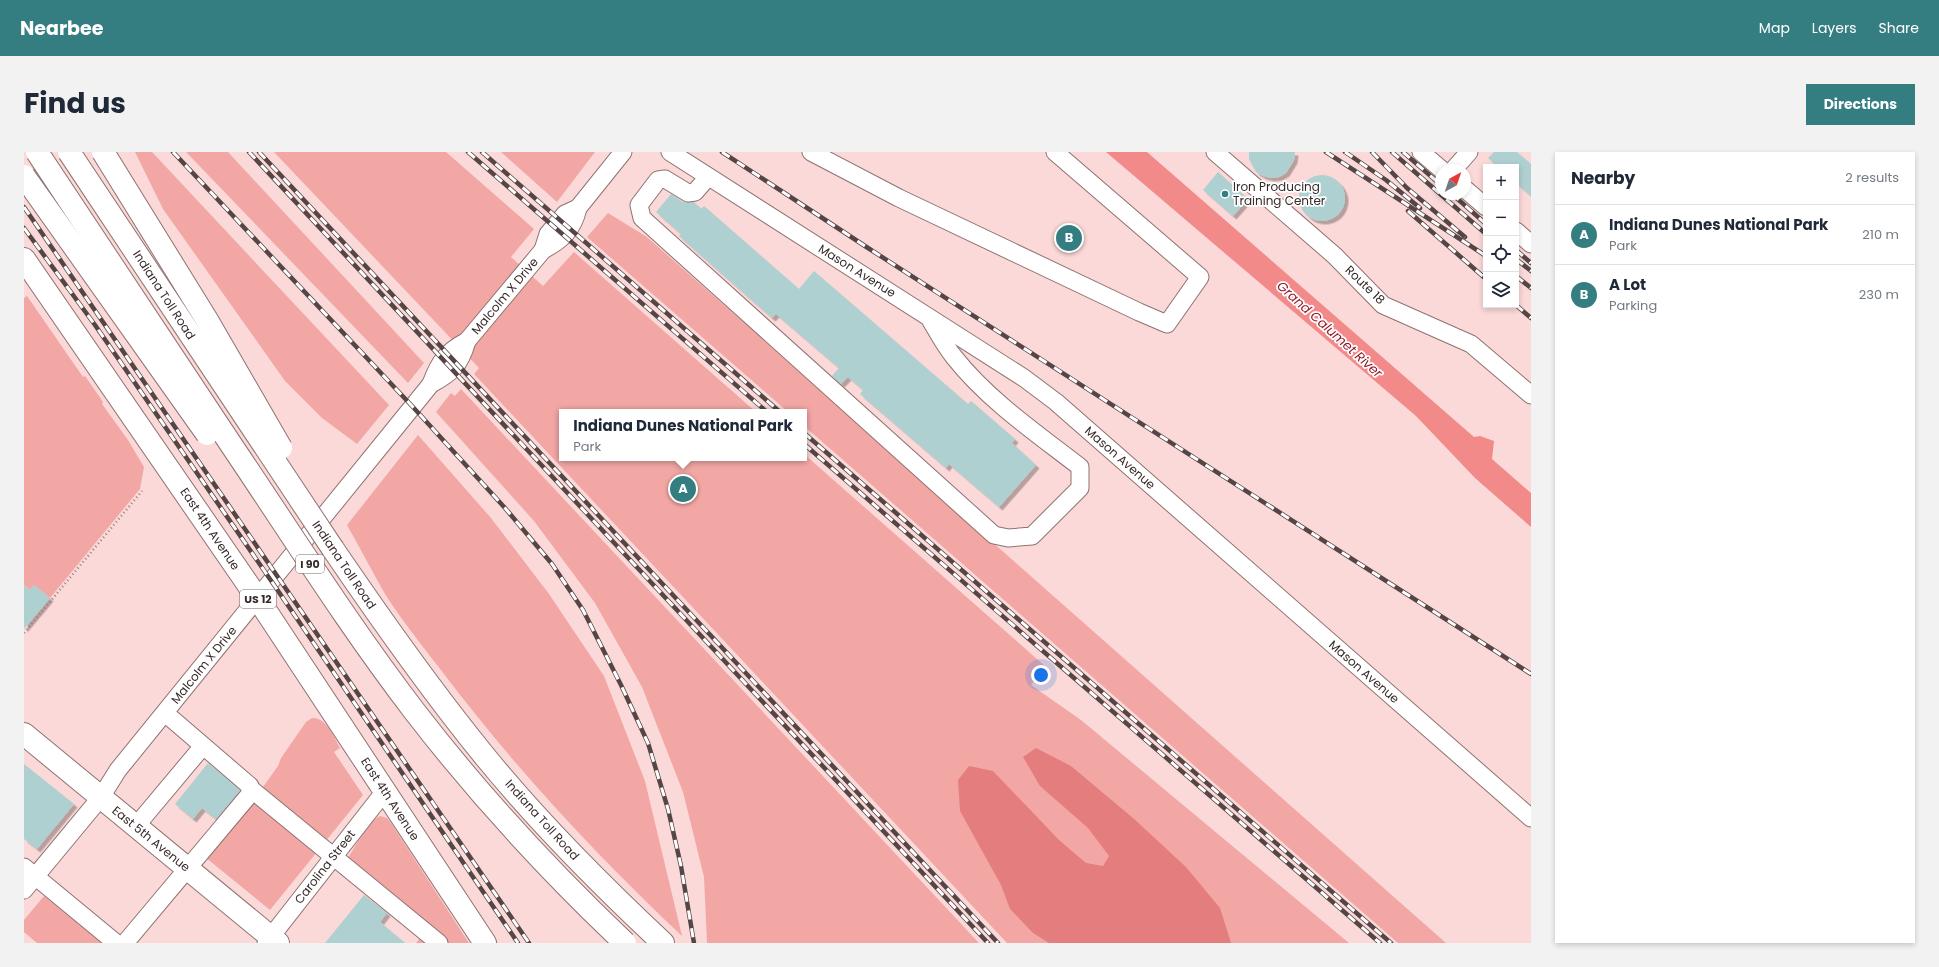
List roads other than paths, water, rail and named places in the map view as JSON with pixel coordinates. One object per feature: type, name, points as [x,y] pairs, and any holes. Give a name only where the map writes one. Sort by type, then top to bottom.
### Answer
[{"type":"main road","name":"I 90","points":[[37,152],[316,572],[392,681],[469,778],[535,854],[625,943]]},
{"type":"main road","name":"Indiana Toll Road","points":[[69,152],[395,640],[488,760],[555,836],[619,902],[663,943]]},
{"type":"main road","points":[[103,152],[207,320],[278,442],[333,549]]},
{"type":"main road","points":[[24,176],[226,461],[316,572]]},
{"type":"main road","name":"East 4th Avenue","points":[[24,259],[258,599],[485,943]]},
{"type":"main road","name":"East 5th Avenue","points":[[24,734],[187,868],[272,941]]},
{"type":"street","name":"Malcolm X Drive","points":[[24,890],[30,872],[101,797],[118,770],[431,384],[447,376],[462,357],[467,341],[543,250],[558,243],[575,222],[578,208],[623,152]]},
{"type":"street","points":[[670,152],[661,179],[658,180],[640,205],[642,218],[994,535],[1008,538],[1032,536],[1080,488],[1080,467],[1009,411],[977,381],[954,357],[927,316]]},
{"type":"street","name":"Mason Avenue","points":[[670,152],[1024,378],[1056,402],[1531,818]]},
{"type":"street","points":[[811,152],[899,198],[1138,312],[1167,324],[1200,277],[1055,152]]},
{"type":"street","name":"Route 18","points":[[1214,152],[1335,256],[1383,305],[1471,344],[1531,395]]},
{"type":"street","points":[[1421,152],[1435,164]]},
{"type":"street","points":[[1458,164],[1469,152]]},
{"type":"street","points":[[661,179],[666,179],[688,193],[695,192],[708,177]]},
{"type":"street","points":[[1471,195],[1483,205]]},
{"type":"street","points":[[1519,234],[1531,244]]},
{"type":"street","points":[[165,713],[251,789],[439,943]]},
{"type":"street","points":[[136,826],[203,746]]},
{"type":"street","points":[[125,943],[250,794],[251,789]]},
{"type":"street","name":"Carolina Street","points":[[272,941],[333,856],[385,791]]},
{"type":"street","points":[[30,872],[116,943]]},
{"type":"water","name":"Grand Calumet River","points":[[1106,152],[1147,152],[1474,437],[1480,436],[1494,441],[1492,459],[1531,493],[1531,527],[1475,478],[1416,416]]},
{"type":"railway","points":[[173,152],[412,406],[505,508],[552,564],[583,610],[621,685],[648,743],[668,809],[681,866],[694,943]]},
{"type":"railway","points":[[249,152],[988,943]]},
{"type":"railway","points":[[259,152],[998,943]]},
{"type":"railway","points":[[468,152],[764,409]]},
{"type":"railway","points":[[482,152],[777,409]]},
{"type":"railway","points":[[722,152],[868,248],[1531,674]]},
{"type":"railway","points":[[1326,152],[1483,254]]},
{"type":"railway","points":[[1345,152],[1386,180],[1420,208]]},
{"type":"railway","points":[[1372,152],[1407,188],[1465,237]]},
{"type":"railway","points":[[1392,152],[1483,231]]},
{"type":"railway","points":[[1403,152],[1435,180]]},
{"type":"railway","points":[[1459,200],[1483,221]]},
{"type":"railway","points":[[24,207],[529,943]]},
{"type":"railway","points":[[1408,211],[1483,276]]},
{"type":"railway","points":[[24,228],[95,325],[518,943]]},
{"type":"railway","points":[[1519,253],[1531,263]]},
{"type":"railway","points":[[1519,261],[1531,271]]},
{"type":"railway","points":[[1519,278],[1531,288]]},
{"type":"railway","points":[[1519,308],[1531,318]]},
{"type":"railway","points":[[807,436],[1391,943]]},
{"type":"railway","points":[[807,447],[1380,943]]},
{"type":"place","name":"Iron Producing Training Center","points":[[1225,194]]},
{"type":"place","name":"A Lot","points":[[1069,238]]},
{"type":"place","name":"Indiana Dunes National Park","points":[[683,489]]}]
